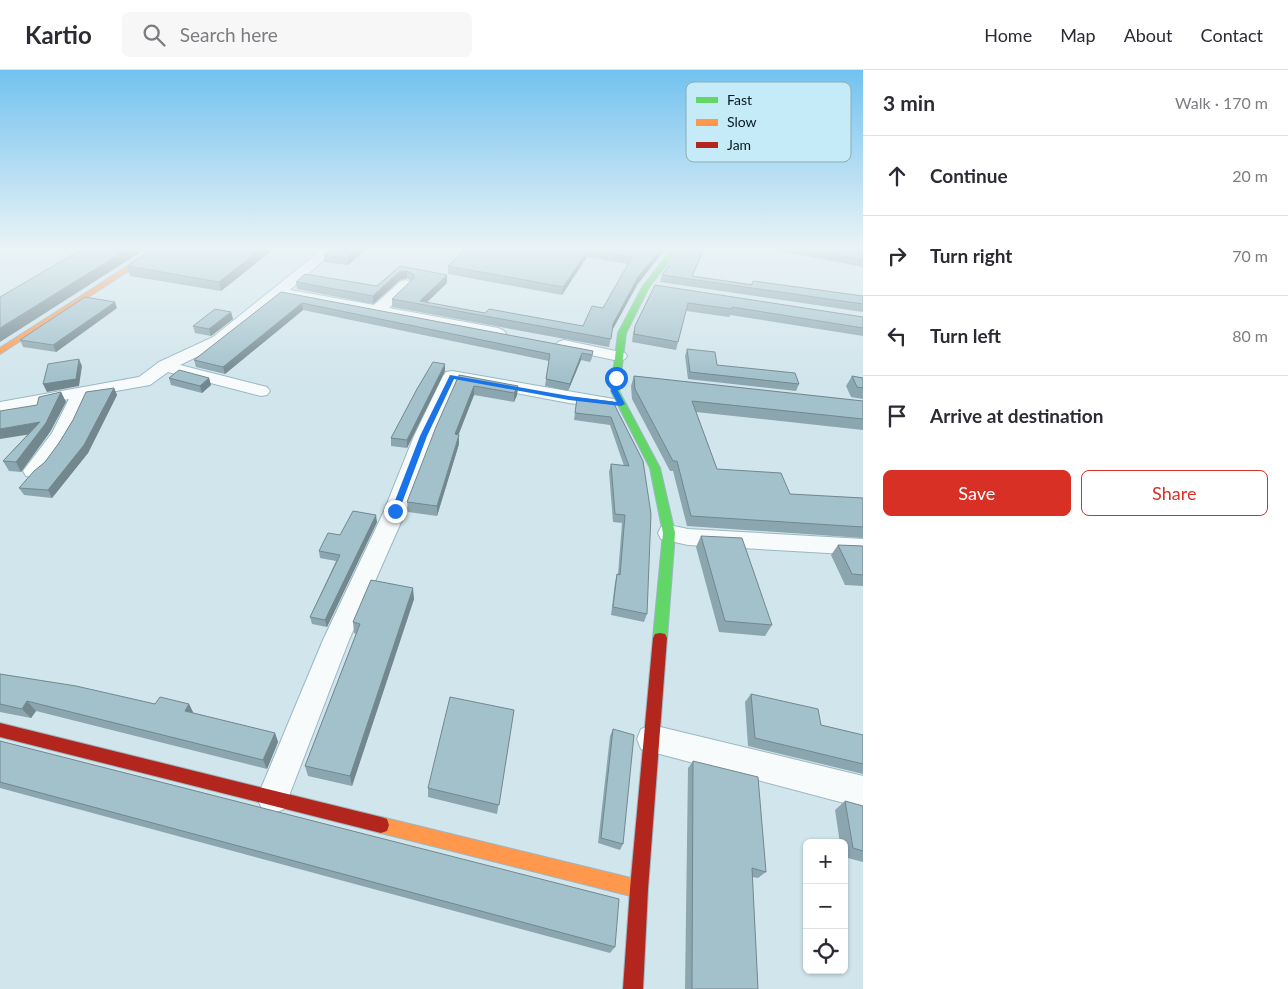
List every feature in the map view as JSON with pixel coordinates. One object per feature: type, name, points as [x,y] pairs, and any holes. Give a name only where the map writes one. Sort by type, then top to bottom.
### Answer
[{"type":"street","points":[[0,352],[95,291]]},
{"type":"street","points":[[378,310],[399,291]]},
{"type":"street","points":[[633,989],[639,889],[669,533],[655,468],[614,391],[622,333],[644,291]]},
{"type":"street","points":[[0,407],[144,381],[165,366],[219,340],[279,292],[515,336]]},
{"type":"street","points":[[553,344],[619,356]]},
{"type":"street","points":[[165,366],[261,391]]},
{"type":"street","points":[[273,798],[336,640],[395,511],[424,436],[452,376],[569,398],[621,404]]},
{"type":"street","points":[[616,378],[636,380]]},
{"type":"street","points":[[33,471],[56,444],[74,413],[81,392]]},
{"type":"street","points":[[669,533],[688,537],[863,547]]},
{"type":"street","points":[[0,730],[639,889]]},
{"type":"street","points":[[652,739],[863,792]]},
{"type":"building","points":[[10,291],[60,291],[0,328],[0,297]]},
{"type":"building","points":[[345,291],[379,291],[373,296]]},
{"type":"building","points":[[400,291],[431,291],[420,301],[485,313],[489,309],[583,326],[592,306],[603,308],[613,291],[631,291],[613,324],[611,339],[392,299]]},
{"type":"building","points":[[652,291],[693,291],[863,317],[863,328],[732,307],[732,309],[688,303],[678,342],[634,334],[635,326]]},
{"type":"building","points":[[772,291],[826,291],[863,296],[863,304]]},
{"type":"building","points":[[281,292],[593,351],[592,355],[582,353],[570,384],[546,379],[550,354],[302,303],[223,367],[194,360]]},
{"type":"building","points":[[85,297],[115,302],[53,345],[20,340]]},
{"type":"building","points":[[215,309],[231,312],[209,329],[193,326]]},
{"type":"building","points":[[687,349],[715,352],[717,365],[795,373],[799,384],[690,372]]},
{"type":"building","points":[[79,359],[76,379],[43,384],[48,364]]},
{"type":"building","points":[[433,362],[445,364],[407,440],[391,438],[417,389]]},
{"type":"building","points":[[179,370],[209,378],[200,386],[169,378]]},
{"type":"building","points":[[459,375],[518,386],[514,393],[474,386],[455,434],[459,435],[437,506],[407,502],[436,427]]},
{"type":"building","points":[[634,376],[863,401],[863,419],[692,401],[717,469],[781,473],[790,494],[863,498],[863,527],[691,516],[677,461],[673,461],[635,389]]},
{"type":"building","points":[[852,376],[863,378],[863,388],[857,387]]},
{"type":"building","points":[[114,388],[84,445],[48,490],[19,488],[45,462],[59,443],[73,420],[86,392]]},
{"type":"building","points":[[61,392],[46,423],[16,462],[3,461],[40,422],[0,429],[0,411],[37,405],[39,397]]},
{"type":"building","points":[[577,398],[613,402],[643,461],[651,514],[647,614],[613,607],[617,574],[620,575],[625,515],[615,514],[611,464],[629,466],[611,417],[575,413]]},
{"type":"building","points":[[353,511],[376,515],[325,620],[310,617],[340,555],[319,551],[328,533],[340,535]]},
{"type":"building","points":[[701,536],[742,538],[772,625],[725,621]]},
{"type":"building","points":[[838,545],[863,546],[863,575],[852,574]]},
{"type":"building","points":[[371,580],[413,588],[350,776],[305,766],[360,624],[353,622]]},
{"type":"building","points":[[0,674],[76,686],[155,704],[160,697],[189,704],[185,711],[275,733],[263,760],[27,701],[22,709],[0,704]]},
{"type":"building","points":[[751,694],[818,709],[821,725],[863,735],[863,764],[755,738]]},
{"type":"building","points":[[450,697],[514,710],[499,805],[428,788]]},
{"type":"building","points":[[613,729],[634,735],[623,844],[601,838]]},
{"type":"building","points":[[0,741],[619,899],[615,947],[0,782]]},
{"type":"building","points":[[693,761],[758,777],[766,872],[752,868],[758,989],[692,989]]},
{"type":"building","points":[[845,801],[863,806],[863,851],[853,848]]},
{"type":"traffic: fast","points":[[644,291],[622,333],[615,391],[655,468],[669,533],[660,638]]},
{"type":"traffic: slow","points":[[0,352],[95,291]]},
{"type":"traffic: slow","points":[[381,825],[639,889]]},
{"type":"traffic: jam","points":[[633,989],[639,889],[660,638]]},
{"type":"traffic: jam","points":[[0,730],[381,825]]},
{"type":"route","points":[[395,511],[424,436],[452,376],[569,398],[621,404],[614,391],[616,378]]}]
